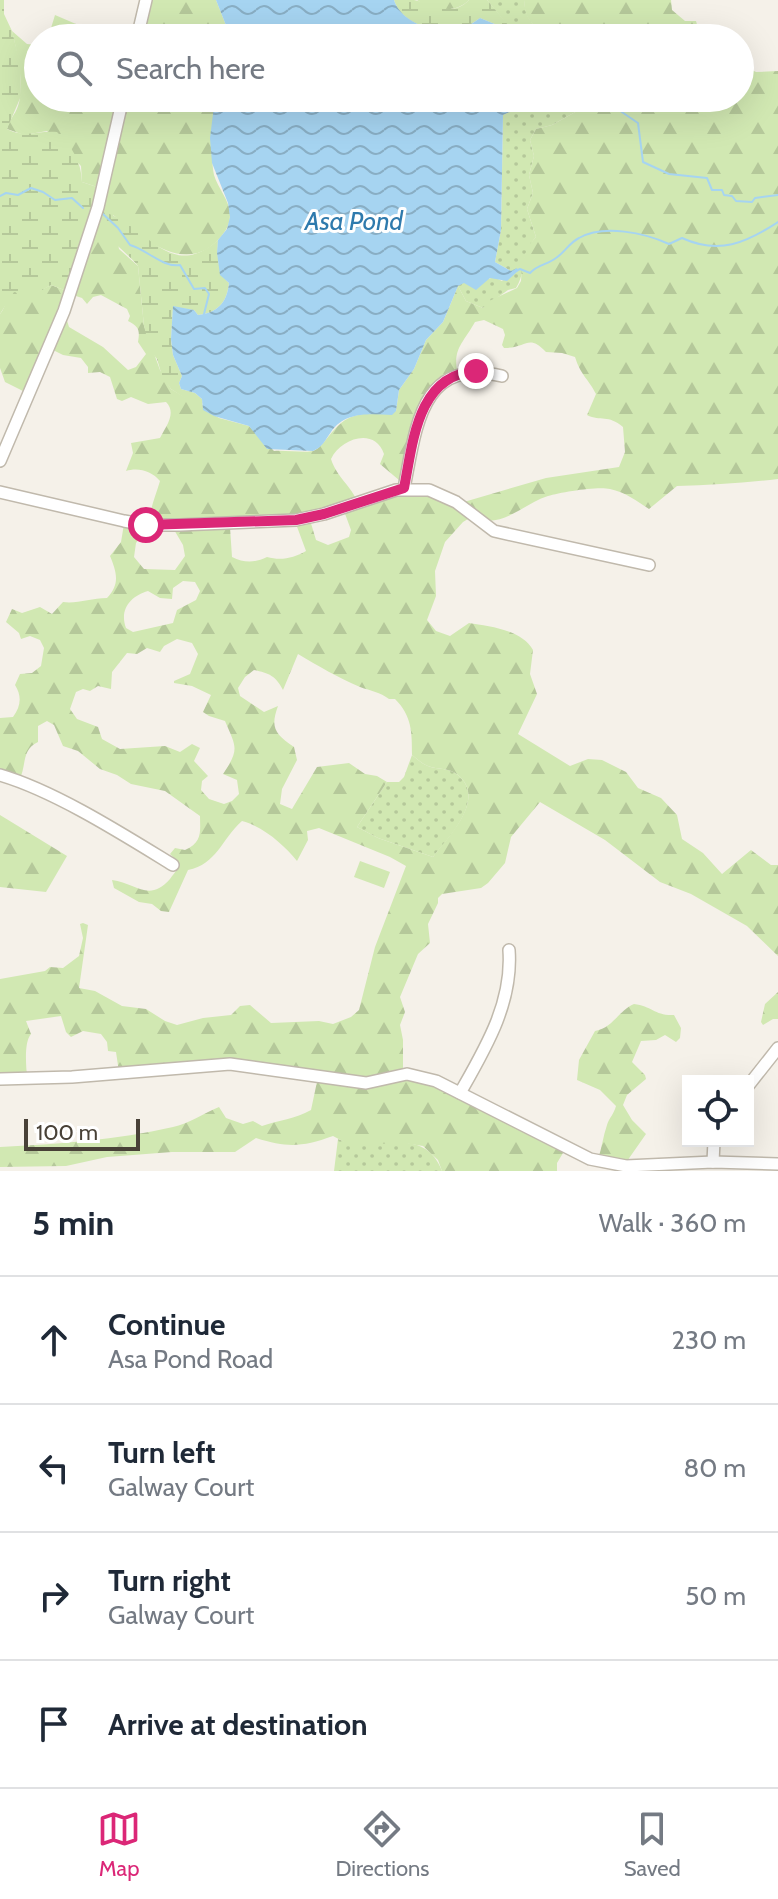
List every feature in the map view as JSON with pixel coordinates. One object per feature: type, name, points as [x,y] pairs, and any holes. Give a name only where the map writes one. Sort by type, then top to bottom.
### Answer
[{"type":"street","points":[[140,24],[146,0]]},
{"type":"street","points":[[0,461],[64,311],[98,207],[120,112]]},
{"type":"street","points":[[404,488],[419,418],[428,398],[454,375],[465,372],[502,376]]},
{"type":"street","points":[[0,492],[124,521],[146,525],[180,525],[296,520],[404,488],[429,490],[442,494],[484,525],[511,536],[649,565]]},
{"type":"street","points":[[0,775],[69,806],[173,865]]},
{"type":"street","points":[[460,1093],[498,1021],[510,977],[509,950]]},
{"type":"street","points":[[754,1078],[778,1048]]},
{"type":"street","points":[[0,1079],[72,1077],[230,1064],[371,1083],[396,1075],[412,1074],[436,1081],[590,1159],[626,1166],[713,1162],[778,1164]]},
{"type":"street","points":[[713,1162],[714,1147]]},
{"type":"green space","points":[[0,0],[4,0],[4,14],[20,63],[21,96],[7,129],[26,134],[57,132],[75,154],[82,182],[100,188],[67,291],[51,285],[33,295],[14,292],[0,314]]},
{"type":"green space","points":[[143,0],[216,0],[225,24],[137,24]]},
{"type":"green space","points":[[394,0],[414,0],[449,9],[469,0],[487,0],[507,24],[495,24],[480,18],[471,24],[417,24],[399,10]]},
{"type":"green space","points":[[417,0],[469,0],[457,7],[443,9],[429,7]]},
{"type":"green space","points":[[487,0],[524,0],[529,18],[534,24],[507,24]]},
{"type":"green space","points":[[524,0],[671,0],[672,10],[685,21],[696,21],[697,24],[534,24]]},
{"type":"green space","points":[[55,15],[76,24],[52,24]]},
{"type":"green space","points":[[12,31],[24,41],[24,112],[214,112],[213,168],[230,215],[224,233],[203,251],[176,253],[149,242],[113,215],[119,249],[138,266],[144,326],[160,370],[171,389],[219,418],[249,426],[274,451],[305,452],[317,449],[351,417],[396,411],[399,390],[414,369],[426,340],[443,322],[458,286],[466,301],[483,308],[489,301],[517,288],[528,246],[536,237],[527,209],[533,193],[529,175],[534,156],[530,140],[536,129],[552,125],[575,112],[754,112],[754,71],[778,71],[778,479],[677,486],[649,509],[621,492],[597,488],[548,496],[502,519],[492,521],[473,516],[463,522],[445,542],[435,571],[436,596],[427,620],[436,631],[450,636],[469,623],[486,626],[513,633],[533,650],[530,674],[537,694],[518,734],[570,766],[588,759],[602,760],[626,772],[638,788],[661,798],[677,815],[682,839],[703,853],[722,874],[751,850],[771,865],[778,865],[778,956],[747,926],[691,894],[660,882],[605,840],[540,802],[511,837],[505,863],[488,883],[481,888],[442,894],[438,898],[428,924],[430,943],[418,954],[400,997],[405,1012],[400,1025],[403,1073],[422,1076],[566,1148],[557,1163],[557,1171],[442,1171],[438,1160],[423,1146],[404,1143],[350,1145],[333,1136],[295,1145],[256,1138],[235,1152],[172,1152],[107,1157],[66,1166],[0,1167],[0,1147],[87,1141],[152,1131],[173,1127],[219,1107],[226,1118],[243,1124],[253,1121],[262,1126],[311,1110],[318,1077],[251,1065],[119,1072],[116,1052],[108,1051],[107,1042],[101,1034],[83,1031],[71,1037],[61,1016],[26,1021],[31,1034],[26,1048],[27,1076],[0,1077],[0,979],[45,971],[50,967],[63,968],[79,956],[83,938],[80,924],[83,923],[88,925],[79,988],[95,991],[122,1006],[146,1009],[177,1025],[231,1015],[240,1006],[250,1005],[271,1023],[319,1021],[333,1024],[359,1010],[375,947],[406,866],[319,828],[307,831],[308,840],[297,861],[273,837],[242,821],[212,857],[188,870],[169,912],[161,911],[114,888],[112,880],[149,891],[162,886],[177,867],[178,862],[170,854],[175,848],[185,850],[191,847],[198,840],[200,816],[165,791],[131,784],[100,769],[78,751],[63,746],[54,725],[47,721],[38,726],[38,742],[29,749],[19,781],[0,774],[0,718],[13,717],[16,713],[20,697],[15,685],[20,674],[32,673],[41,666],[44,648],[40,640],[30,636],[21,639],[19,633],[6,622],[12,609],[22,613],[40,607],[52,614],[63,602],[107,598],[116,578],[110,556],[121,542],[124,524],[149,527],[160,481],[144,471],[126,471],[133,453],[131,443],[160,438],[171,415],[166,402],[148,404],[131,397],[122,401],[117,399],[110,377],[100,372],[88,373],[88,367],[81,358],[63,355],[49,348],[27,393],[5,382],[0,368],[0,314],[16,291],[33,294],[51,285],[67,291],[100,188],[82,182],[81,166],[47,131],[24,135],[7,129],[20,98],[20,68]],"holes":[[[70,294],[82,298],[87,304],[93,297],[101,295],[127,309],[130,316],[128,321],[138,329],[138,342],[146,354],[136,367],[128,370],[103,347],[69,327],[64,311]],[[484,320],[503,329],[504,348],[531,342],[546,352],[575,357],[596,394],[587,415],[609,419],[623,427],[625,452],[619,467],[546,478],[457,504],[427,490],[394,492],[358,503],[331,459],[350,441],[358,438],[373,440],[384,454],[380,464],[406,486],[426,406],[458,376],[457,353],[475,322]],[[344,511],[351,530],[349,537],[328,545],[316,540],[310,520]],[[296,524],[306,551],[287,558],[267,557],[254,561],[232,557],[230,527]],[[148,528],[173,528],[183,545],[185,556],[175,570],[144,569],[134,557],[136,543]],[[183,581],[195,582],[200,591],[196,600],[177,610],[173,623],[133,632],[126,628],[125,609],[136,596],[148,591],[160,598],[172,599],[173,588]],[[177,639],[192,643],[198,654],[190,674],[174,683],[192,686],[211,695],[203,712],[225,721],[232,737],[234,753],[223,774],[237,780],[239,794],[232,801],[224,804],[209,799],[201,790],[202,781],[208,776],[194,761],[200,748],[192,744],[180,752],[165,746],[120,749],[102,739],[98,727],[77,719],[70,709],[76,692],[83,689],[90,691],[98,686],[111,689],[112,672],[127,653],[137,654],[147,648],[160,652]],[[298,654],[360,687],[395,699],[410,725],[412,755],[426,765],[458,775],[466,785],[467,806],[462,818],[433,857],[378,838],[357,827],[387,782],[365,774],[349,763],[317,767],[292,809],[280,804],[282,789],[297,760],[294,747],[276,730],[274,720],[278,706],[264,712],[240,696],[238,688],[254,670],[272,676],[283,690]]]},
{"type":"green space","points":[[509,112],[575,112],[552,125],[536,129],[530,140],[534,156],[529,175],[533,193],[527,209],[536,237],[527,251],[516,288],[508,290],[483,308],[466,301],[458,286],[463,282],[470,285],[494,277],[502,281],[511,271],[495,262],[501,230],[503,115]]},
{"type":"green space","points":[[107,213],[173,254],[201,251],[218,240],[220,269],[229,283],[223,301],[211,312],[198,315],[194,310],[173,307],[171,339],[173,355],[182,376],[179,383],[181,389],[195,393],[202,399],[203,410],[171,389],[162,376],[157,359],[150,350],[144,326],[138,266],[112,238]]},
{"type":"green space","points":[[412,755],[426,765],[458,775],[466,785],[467,806],[462,818],[433,857],[378,838],[357,827],[387,782],[399,782],[404,777]]},
{"type":"green space","points":[[0,815],[67,856],[46,892],[0,887]]},
{"type":"green space","points":[[360,861],[390,872],[384,888],[354,877]]},
{"type":"green space","points":[[778,992],[778,1019],[763,1025],[765,1004]]},
{"type":"green space","points":[[634,1004],[674,1015],[681,1028],[680,1038],[676,1042],[665,1035],[656,1040],[641,1041],[632,1062],[646,1079],[627,1095],[623,1105],[646,1134],[625,1164],[642,1166],[641,1171],[620,1171],[620,1167],[598,1159],[607,1125],[616,1106],[600,1090],[577,1080],[579,1060],[595,1031]]},
{"type":"green space","points":[[338,1139],[366,1144],[410,1144],[423,1148],[434,1156],[442,1171],[334,1171]]},
{"type":"water","points":[[216,0],[394,0],[403,14],[418,24],[225,24]]},
{"type":"water","points":[[480,18],[495,24],[470,24]]},
{"type":"water","name":"Asa Pond","points":[[213,112],[509,112],[503,115],[501,230],[495,262],[511,271],[517,268],[518,271],[507,281],[490,278],[476,290],[464,283],[458,286],[443,322],[426,340],[414,369],[399,390],[396,411],[392,415],[358,415],[343,420],[313,451],[267,449],[249,426],[214,416],[203,410],[202,399],[195,393],[181,389],[179,383],[182,376],[173,355],[173,306],[194,310],[198,315],[211,312],[220,306],[229,283],[220,275],[217,253],[218,240],[227,229],[230,217],[228,203],[212,163],[210,138]]},
{"type":"waterway","points":[[622,112],[638,123],[643,162],[669,174],[707,178],[712,190],[722,190],[724,195],[732,196],[736,201],[752,202],[755,198],[778,195]]},
{"type":"waterway","points":[[0,196],[6,193],[18,195],[31,188],[55,200],[72,198],[83,208]]},
{"type":"waterway","points":[[103,214],[130,245],[167,264],[180,265],[194,289],[205,288],[209,294],[204,314]]},
{"type":"waterway","points":[[516,271],[520,269],[530,273],[556,258],[576,240],[600,231],[648,236],[669,244],[682,238],[708,246],[720,246],[743,241],[778,222]]},
{"type":"route","points":[[146,525],[296,520],[404,488],[419,418],[428,398],[454,375],[476,371]]}]
